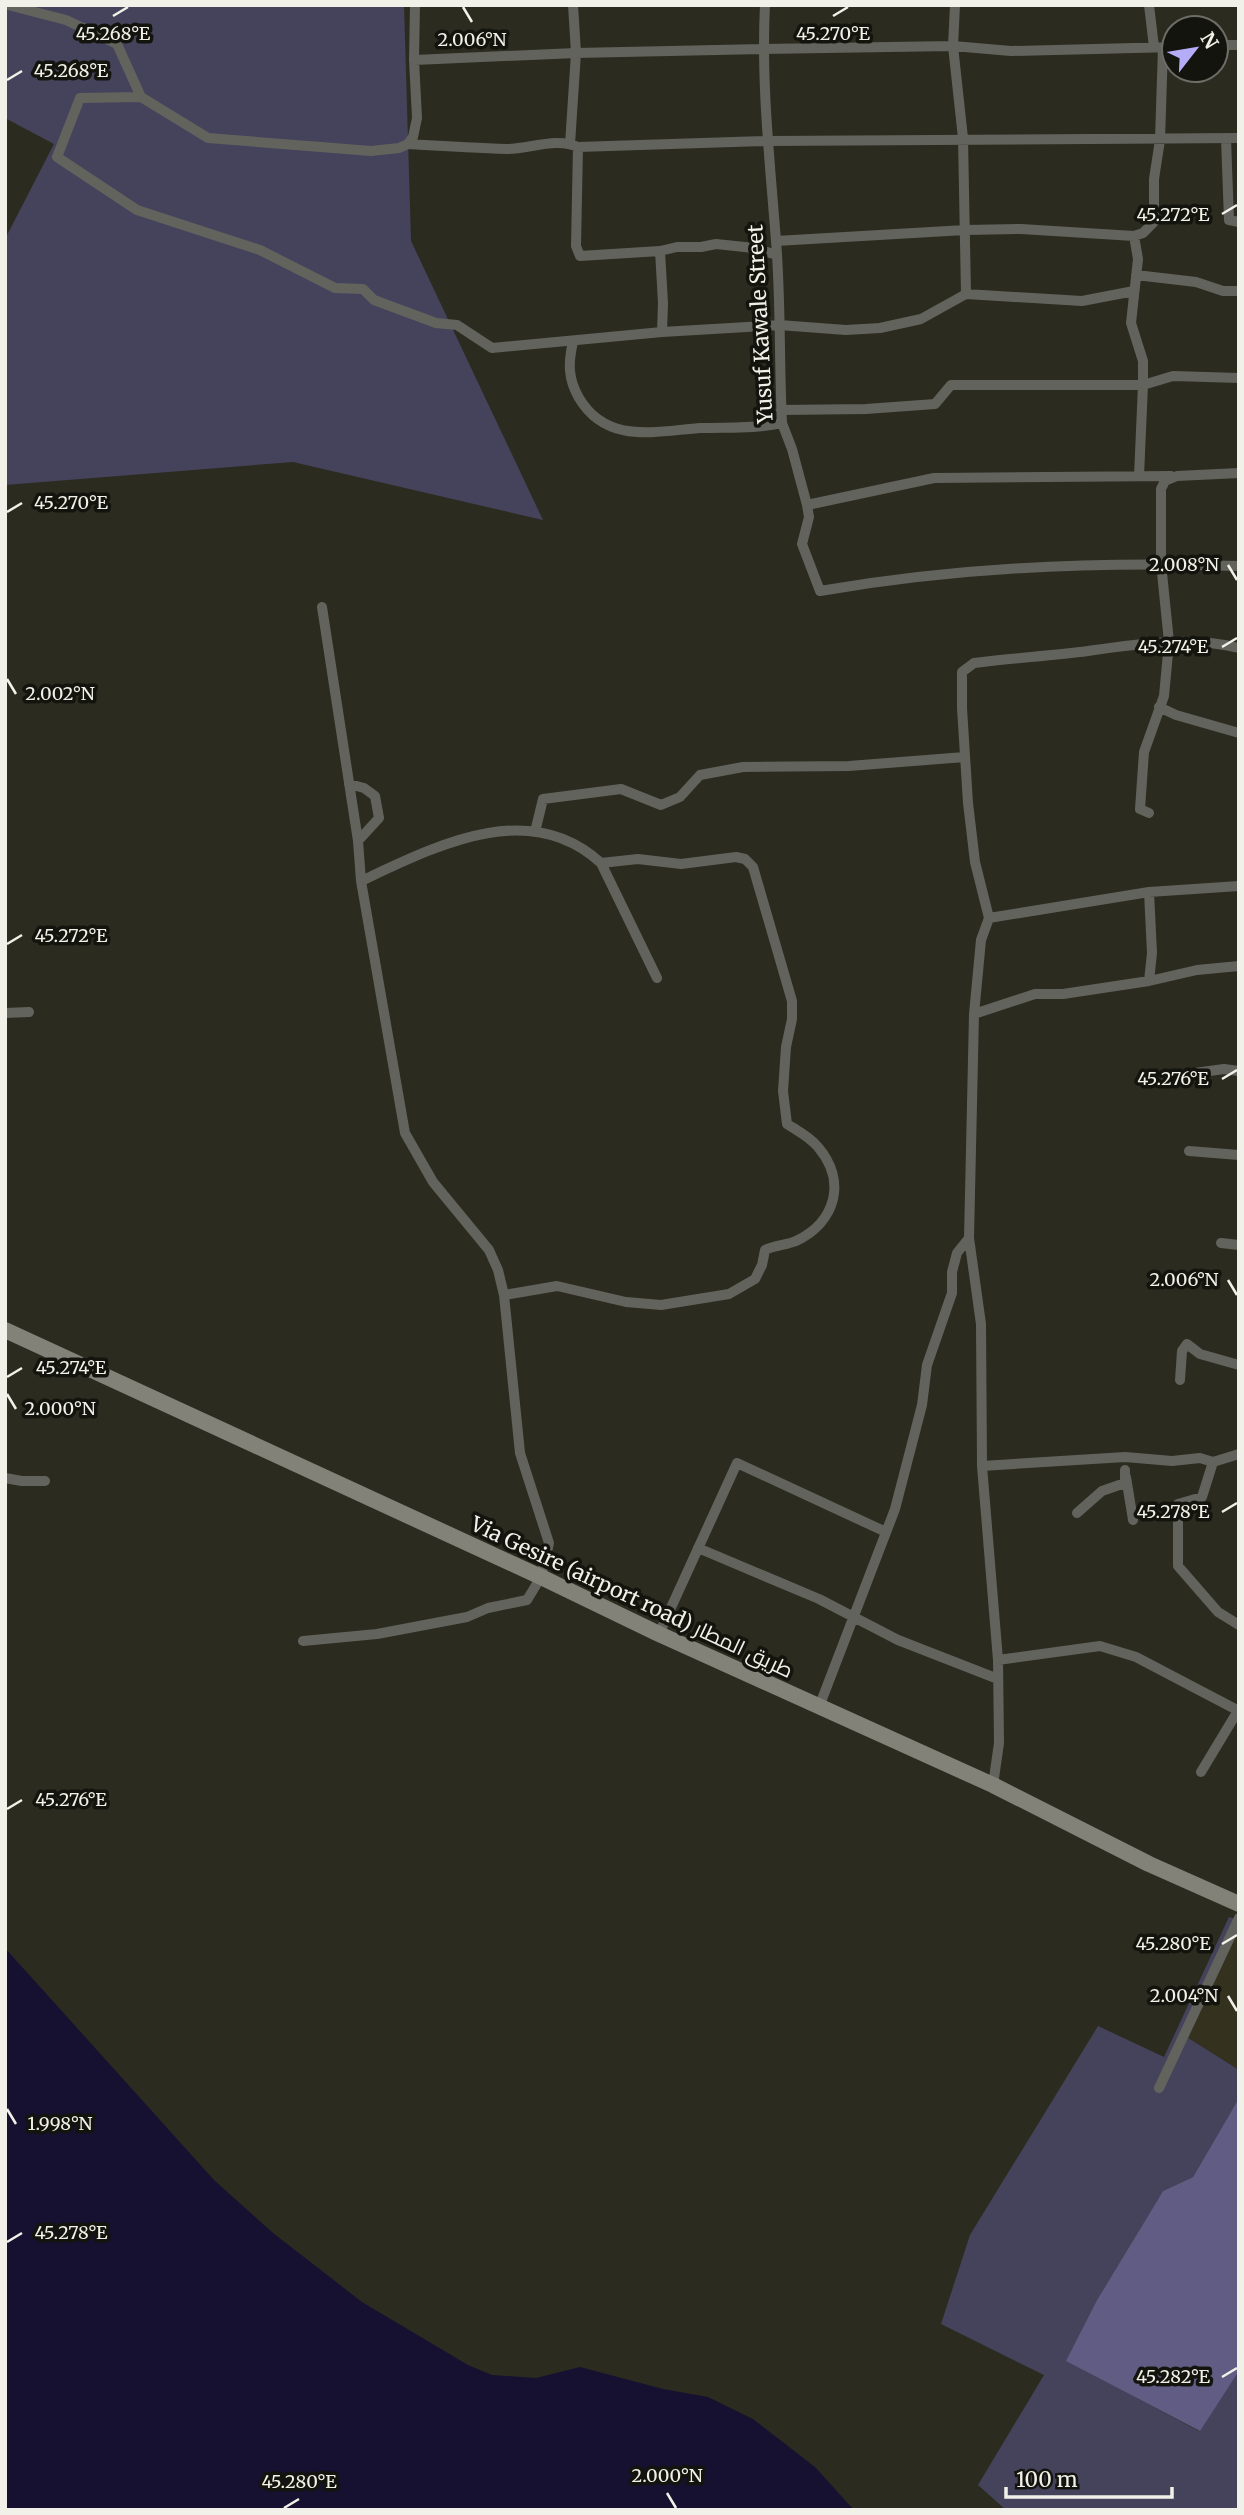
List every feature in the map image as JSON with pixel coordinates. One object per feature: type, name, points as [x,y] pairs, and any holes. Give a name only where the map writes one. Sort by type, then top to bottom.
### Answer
[{"type":"main road","name":"Via Gesire (airport road) طريق المطار","points":[[5,1330],[659,1634],[993,1785],[1149,1864],[1239,1904]]},
{"type":"street","points":[[8,5],[66,20],[117,44],[141,97]]},
{"type":"street","points":[[408,144],[413,137],[417,118],[415,5]]},
{"type":"street","points":[[573,5],[576,53],[576,246],[580,256],[716,244],[754,248],[777,255]]},
{"type":"street","name":"Yusuf Kawale Street","points":[[765,5],[763,50],[767,141],[777,255],[782,424],[792,449],[807,505],[809,517],[802,544],[820,591],[895,578],[972,571],[1161,563],[1238,566]]},
{"type":"street","points":[[955,5],[954,46],[963,138],[966,295]]},
{"type":"street","points":[[1150,5],[1160,35]]},
{"type":"street","points":[[414,60],[576,53],[954,46],[1011,51],[1160,47]]},
{"type":"street","points":[[776,241],[965,230],[1021,229],[1134,236],[1143,233],[1154,222],[1154,179],[1160,140],[1162,84]]},
{"type":"street","points":[[1134,291],[1082,301],[966,295],[921,318],[880,328],[846,330],[779,325],[662,331],[492,348],[457,325],[436,323],[374,300],[363,289],[335,288],[260,250],[137,210],[57,157],[80,98],[141,97],[208,138],[371,151],[399,148],[408,144],[511,149],[532,145],[963,138],[1239,138]]},
{"type":"street","points":[[1226,139],[1229,220],[1239,222]]},
{"type":"street","points":[[1134,236],[1138,259],[1131,323],[1143,361],[1139,476]]},
{"type":"street","points":[[660,251],[662,331]]},
{"type":"street","points":[[1136,275],[1196,282],[1223,291],[1239,291]]},
{"type":"street","points":[[573,342],[569,359],[570,378],[586,410],[601,423],[622,431],[657,433],[782,424]]},
{"type":"street","points":[[781,410],[866,409],[934,404],[951,385],[1143,385],[1172,376],[1239,378]]},
{"type":"street","points":[[807,505],[934,478],[1239,473]]},
{"type":"street","points":[[1149,814],[1140,809],[1140,785],[1144,752],[1164,696],[1169,642],[1161,563],[1161,489],[1165,481],[1177,476]]},
{"type":"street","points":[[1238,566],[1239,553]]},
{"type":"street","points":[[303,1641],[377,1634],[467,1617],[488,1608],[527,1600],[541,1577],[549,1543],[520,1453],[504,1295],[498,1270],[489,1250],[433,1182],[405,1133],[361,881],[358,841],[322,607]]},
{"type":"street","points":[[993,1785],[999,1743],[999,1679],[982,1466],[981,1324],[970,1238],[974,1014],[981,940],[989,918],[975,862],[965,757],[962,672],[974,663],[1169,642],[1214,642],[1239,648]]},
{"type":"street","points":[[1159,707],[1176,715],[1239,733]]},
{"type":"street","points":[[535,832],[543,799],[621,789],[661,805],[680,797],[699,775],[743,767],[849,766],[965,757]]},
{"type":"street","points":[[349,784],[364,788],[375,796],[379,818],[358,841]]},
{"type":"street","points":[[361,881],[436,846],[504,830],[535,832],[567,839],[601,863],[657,978]]},
{"type":"street","points":[[504,1295],[557,1286],[626,1302],[662,1305],[729,1294],[755,1279],[765,1250],[796,1241],[821,1223],[834,1203],[836,1186],[831,1168],[819,1148],[788,1124],[783,1091],[792,1001],[753,867],[745,859],[736,857],[681,864],[638,859],[601,863]]},
{"type":"street","points":[[989,918],[1149,892],[1239,886]]},
{"type":"street","points":[[1149,892],[1152,953],[1149,981]]},
{"type":"street","points":[[974,1014],[1035,995],[1149,981],[1197,970],[1239,966]]},
{"type":"street","points":[[5,1013],[29,1012]]},
{"type":"street","points":[[1166,1077],[1224,1069],[1239,1071]]},
{"type":"street","points":[[1189,1151],[1239,1155]]},
{"type":"street","points":[[819,1707],[895,1509],[922,1405],[927,1366],[952,1293],[952,1272],[957,1253],[970,1238]]},
{"type":"street","points":[[1221,1242],[1239,1245]]},
{"type":"street","points":[[1180,1380],[1182,1351],[1187,1344],[1200,1354],[1239,1365]]},
{"type":"street","points":[[982,1466],[1125,1457],[1172,1461],[1200,1458],[1213,1462],[1239,1454]]},
{"type":"street","points":[[1077,1513],[1102,1491],[1125,1483],[1125,1457]]},
{"type":"street","points":[[1213,1462],[1202,1497],[1178,1504],[1178,1566],[1218,1612],[1239,1625]]},
{"type":"street","points":[[659,1634],[737,1463],[886,1532]]},
{"type":"street","points":[[1125,1470],[1133,1520]]},
{"type":"street","points":[[5,1478],[45,1481]]},
{"type":"street","points":[[698,1548],[750,1569],[898,1640],[999,1679]]},
{"type":"street","points":[[998,1660],[1100,1646],[1136,1657],[1239,1710],[1201,1772]]},
{"type":"street","points":[[1159,2088],[1239,1917]]},
{"type":"shaded area","points":[[5,5],[404,5],[411,241],[543,520],[293,462],[5,485],[5,239],[54,144],[5,118]]},
{"type":"shaded area","points":[[1229,1917],[1239,1920],[1185,2036],[1239,2070],[1239,2098],[1193,2177],[1163,2191],[1097,2300],[1067,2361],[1199,2431],[1239,2371],[1239,2510],[1006,2510],[978,2485],[1044,2375],[941,2324],[970,2235],[1098,2026],[1164,2057]]},
{"type":"shaded area","points":[[1239,1925],[1239,2070],[1185,2036]]},
{"type":"shaded area","points":[[5,1948],[214,2180],[273,2233],[362,2302],[468,2365],[492,2375],[536,2378],[580,2367],[663,2389],[708,2397],[753,2419],[815,2467],[854,2510],[5,2510]]},
{"type":"shaded area","points":[[1239,2098],[1239,2371],[1200,2431],[1066,2361],[1097,2300],[1163,2191],[1193,2177]]}]
